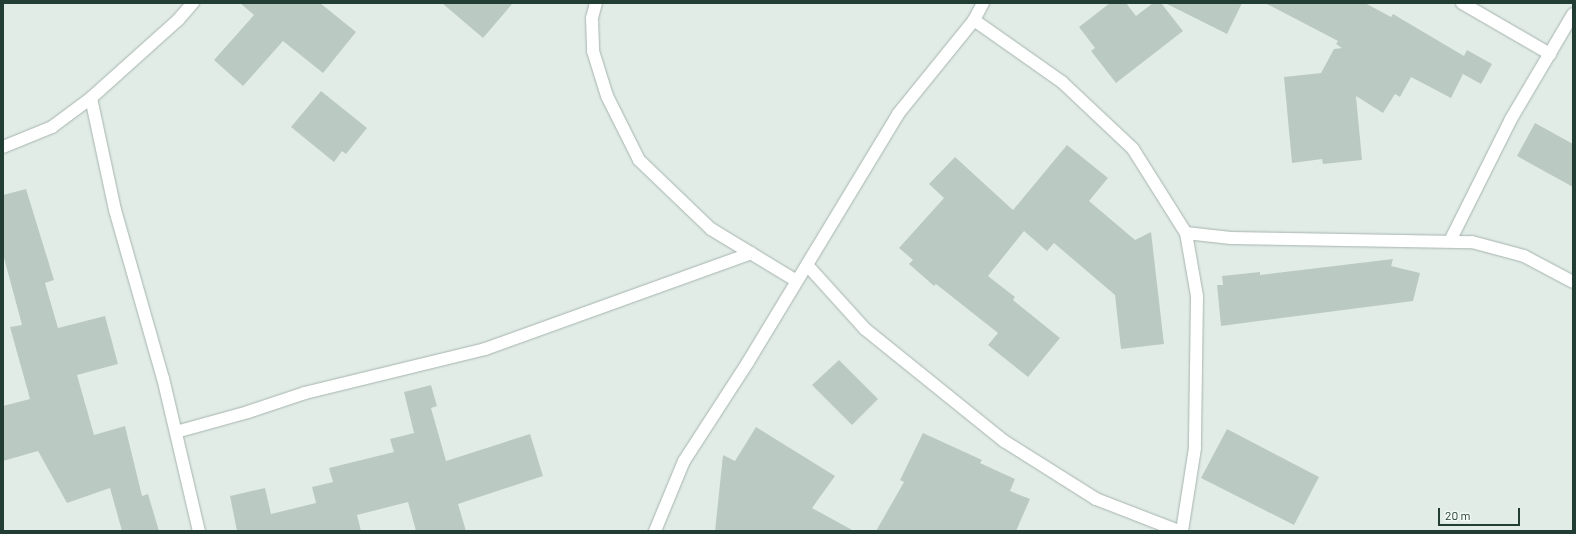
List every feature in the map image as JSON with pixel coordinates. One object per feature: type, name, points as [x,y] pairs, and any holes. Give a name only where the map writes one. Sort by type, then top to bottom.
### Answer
[{"type":"street","points":[[3,147],[52,127],[91,98],[178,20],[193,3]]},
{"type":"street","points":[[596,3],[592,18],[593,51],[607,96],[639,160],[711,229],[797,281]]},
{"type":"street","points":[[655,531],[684,461],[807,265],[898,114],[974,20],[983,3]]},
{"type":"street","points":[[1462,3],[1550,54]]},
{"type":"street","points":[[1450,241],[1511,119],[1573,14]]},
{"type":"street","points":[[974,20],[1062,82],[1133,149],[1186,233],[1197,296],[1194,448],[1182,531]]},
{"type":"street","points":[[91,98],[115,210],[176,432],[199,531]]},
{"type":"street","points":[[1186,233],[1231,238],[1472,242],[1524,256],[1573,282]]},
{"type":"street","points":[[176,432],[248,412],[305,393],[485,349],[751,253]]},
{"type":"street","points":[[807,265],[865,329],[1004,441],[1096,499],[1179,531]]},
{"type":"building","points":[[240,3],[320,3],[356,32],[323,73],[283,41],[243,86],[214,60],[254,15]]},
{"type":"building","points":[[442,3],[513,3],[483,38]]},
{"type":"building","points":[[1110,3],[1126,3],[1136,16],[1153,3],[1161,3],[1183,31],[1116,83],[1091,51],[1095,48],[1079,27]]},
{"type":"building","points":[[1165,3],[1242,3],[1227,34]]},
{"type":"building","points":[[1265,3],[1365,3],[1391,17],[1393,14],[1464,56],[1467,50],[1492,64],[1481,84],[1463,74],[1451,98],[1411,77],[1400,97],[1395,94],[1383,113],[1356,96],[1362,160],[1323,164],[1322,159],[1292,163],[1284,77],[1321,73],[1334,49],[1342,48],[1336,44],[1338,41]]},
{"type":"building","points":[[321,91],[367,128],[346,154],[342,151],[334,162],[291,127]]},
{"type":"building","points":[[1535,123],[1573,144],[1573,187],[1517,156]]},
{"type":"building","points":[[1067,145],[1108,178],[1089,201],[1135,240],[1151,232],[1164,344],[1121,349],[1115,295],[1054,243],[1047,251],[1024,231],[988,276],[1015,297],[1013,300],[1060,338],[1028,377],[988,345],[998,333],[936,284],[934,286],[909,264],[913,260],[899,248],[944,198],[929,184],[955,157],[1013,210]]},
{"type":"building","points":[[26,189],[54,280],[45,283],[58,328],[105,316],[118,364],[77,375],[94,435],[125,426],[142,496],[148,494],[159,531],[122,531],[110,488],[67,503],[38,451],[3,461],[3,406],[30,399],[10,327],[22,325],[3,254],[3,195]]},
{"type":"building","points":[[1393,259],[1391,266],[1420,273],[1413,301],[1221,326],[1217,285],[1223,285],[1222,276],[1260,272],[1260,275]]},
{"type":"building","points":[[839,360],[878,399],[852,425],[812,385]]},
{"type":"building","points":[[431,385],[437,406],[431,408],[446,461],[530,434],[543,476],[458,504],[466,531],[416,531],[408,502],[357,515],[361,531],[237,531],[230,496],[265,488],[271,514],[316,503],[312,487],[333,482],[329,468],[394,452],[390,439],[414,433],[404,392]]},
{"type":"building","points":[[756,427],[835,476],[812,508],[854,531],[715,531],[723,455],[735,461]]},
{"type":"building","points":[[1227,429],[1319,477],[1294,525],[1201,478]]},
{"type":"building","points":[[923,433],[982,460],[980,463],[1015,479],[1010,491],[1030,499],[1016,531],[876,531],[904,482],[900,480]]}]
